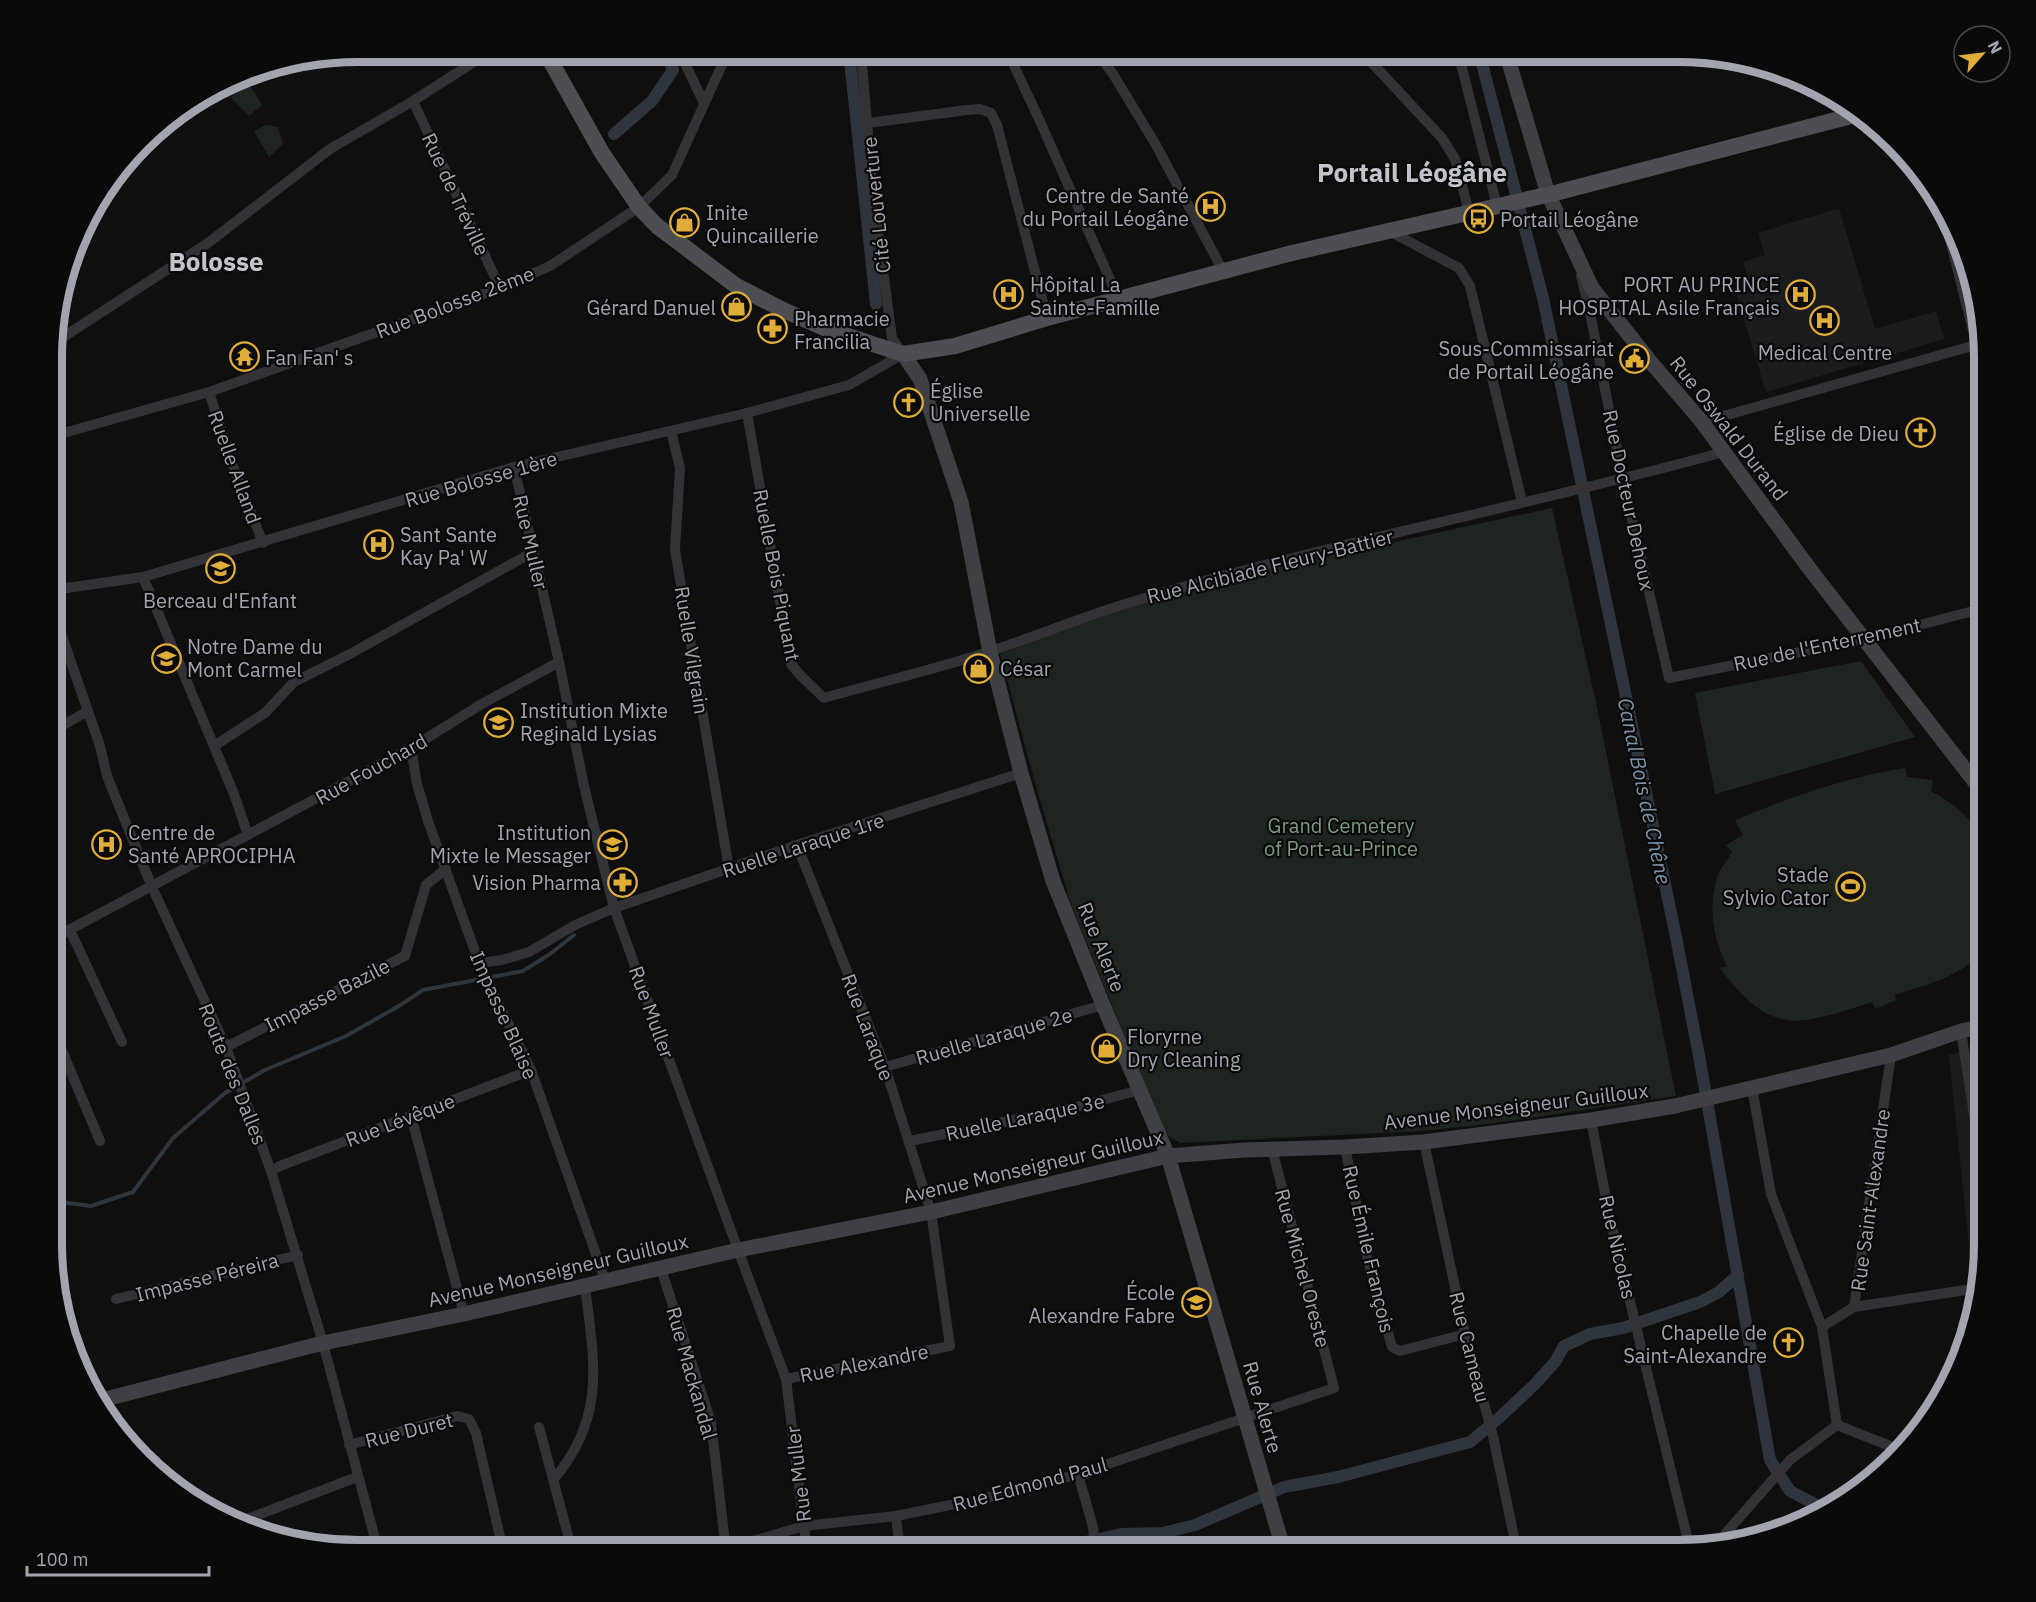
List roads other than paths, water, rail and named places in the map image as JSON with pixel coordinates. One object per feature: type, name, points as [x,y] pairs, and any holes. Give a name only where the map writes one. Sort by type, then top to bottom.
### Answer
[{"type":"main road","points":[[551,62],[592,138],[639,207],[657,226],[735,285],[781,309],[813,323],[903,354],[955,346],[1047,318],[1292,253],[1542,195],[1850,116]]},
{"type":"street","points":[[62,338],[208,243],[330,149],[474,62]]},
{"type":"street","points":[[685,62],[704,103]]},
{"type":"street","name":"Rue Bolosse 2ème","points":[[62,433],[209,392],[500,288],[550,266],[639,207],[672,175],[723,62]]},
{"type":"street","name":"Cité Louverture","points":[[862,62],[873,195],[892,338],[903,354]]},
{"type":"street","points":[[1013,62],[1119,300]]},
{"type":"street","points":[[1104,62],[1156,145],[1223,272]]},
{"type":"street","points":[[1371,62],[1442,138],[1455,159],[1469,212]]},
{"type":"street","points":[[1461,62],[1498,205]]},
{"type":"street","name":"Rue Oswald Durand","points":[[1509,62],[1542,195],[1593,288],[1649,360],[1702,422],[1809,568],[1974,781]]},
{"type":"street","name":"Rue de Tréville","points":[[413,100],[500,288]]},
{"type":"street","points":[[868,123],[974,109],[991,112],[997,125],[1047,318]]},
{"type":"street","points":[[1389,231],[1458,268],[1470,286],[1522,502]]},
{"type":"street","points":[[1952,245],[1971,311]]},
{"type":"street","name":"Rue Docteur Dehoux","points":[[1575,253],[1590,313],[1623,480],[1669,678]]},
{"type":"street","points":[[1702,422],[1974,346]]},
{"type":"street","name":"Rue Bolosse 1ère","points":[[62,589],[143,578],[514,467],[747,413],[849,385],[903,354]]},
{"type":"street","name":"Rue Alerte","points":[[903,354],[920,379],[961,502],[990,652],[1021,773],[1053,881],[1102,1005],[1168,1156],[1281,1540]]},
{"type":"street","name":"Ruelle Alland","points":[[209,392],[233,466],[263,543]]},
{"type":"street","name":"Ruelle Bois Piquant","points":[[747,413],[792,664],[800,675],[824,698],[990,652]]},
{"type":"street","name":"Ruelle Vilgrain","points":[[671,431],[680,468],[675,550],[729,869]]},
{"type":"street","name":"Rue Alcibiade Fleury-Battier","points":[[990,652],[1127,603],[1280,562],[1555,494],[1623,480],[1724,453]]},
{"type":"street","name":"Rue Muller","points":[[514,467],[560,662],[584,786],[614,908],[786,1379],[806,1540]]},
{"type":"street","points":[[214,746],[265,712],[294,682],[350,654],[533,552]]},
{"type":"street","points":[[143,578],[214,746],[248,835]]},
{"type":"street","name":"Rue de l'Enterrement","points":[[1669,678],[1865,639],[1974,611]]},
{"type":"street","name":"Route des Dalles","points":[[62,636],[107,776],[152,887],[226,1047],[271,1171],[323,1343],[375,1540]]},
{"type":"street","name":"Rue Fouchard","points":[[62,934],[411,748],[480,705],[560,662]]},
{"type":"street","points":[[62,726],[88,711]]},
{"type":"street","name":"Impasse Blaise","points":[[411,748],[417,784],[479,963],[531,1070],[605,1280]]},
{"type":"street","name":"Ruelle Laraque 1re","points":[[479,963],[529,952],[586,920],[614,908],[1021,773]]},
{"type":"street","name":"Rue Laraque","points":[[797,846],[885,1067],[931,1212]]},
{"type":"street","name":"Impasse Bazile","points":[[226,1047],[405,956],[426,885],[446,869]]},
{"type":"street","points":[[70,930],[122,1042]]},
{"type":"street","name":"Ruelle Laraque 2e","points":[[885,1067],[1102,1005]]},
{"type":"street","name":"Avenue Monseigneur Guilloux","points":[[105,1399],[323,1343],[464,1314],[738,1250],[931,1212],[1168,1156],[1424,1142],[1590,1120],[1676,1106],[1891,1055],[1974,1028]]},
{"type":"street","points":[[1961,1031],[1974,1115]]},
{"type":"street","points":[[62,1051],[100,1140]]},
{"type":"street","name":"Rue Saint-Alexandre","points":[[1822,1327],[1854,1307],[1891,1055]]},
{"type":"street","name":"Rue Lévêque","points":[[271,1171],[531,1070]]},
{"type":"street","points":[[1752,1088],[1772,1194],[1822,1327],[1838,1425]]},
{"type":"street","name":"Ruelle Laraque 3e","points":[[910,1141],[1082,1106],[1139,1090]]},
{"type":"street","points":[[411,1116],[464,1314]]},
{"type":"street","name":"Rue Nicolas","points":[[1590,1120],[1610,1219],[1688,1540]]},
{"type":"street","name":"Rue Cameau","points":[[1424,1142],[1465,1334],[1493,1436],[1515,1540]]},
{"type":"street","name":"Rue Émile François","points":[[1345,1147],[1366,1253],[1392,1347],[1400,1351],[1465,1334]]},
{"type":"street","name":"Rue Michel Oreste","points":[[1272,1149],[1334,1388]]},
{"type":"street","name":"Rue Alexandre","points":[[786,1379],[950,1346],[931,1212]]},
{"type":"street","name":"Impasse Péreira","points":[[117,1299],[298,1255]]},
{"type":"street","name":"Rue Mackandal","points":[[661,1269],[711,1422],[723,1540]]},
{"type":"street","points":[[554,1479],[567,1463],[580,1439],[590,1411],[595,1366],[585,1286]]},
{"type":"street","points":[[1854,1307],[1971,1289]]},
{"type":"street","name":"Rue Edmond Paul","points":[[757,1540],[804,1526],[896,1516],[1019,1491],[1078,1474],[1334,1388]]},
{"type":"street","name":"Rue Duret","points":[[349,1445],[457,1416],[469,1419],[476,1433],[501,1540]]},
{"type":"street","points":[[1838,1425],[1895,1447]]},
{"type":"street","points":[[1723,1537],[1790,1460],[1838,1425]]},
{"type":"street","points":[[539,1427],[569,1540]]},
{"type":"street","points":[[1078,1474],[1093,1527],[1094,1540]]},
{"type":"street","points":[[247,1519],[357,1477]]},
{"type":"street","points":[[896,1516],[899,1540]]},
{"type":"waterway","points":[[614,134],[652,101],[673,70],[670,62]]},
{"type":"waterway","points":[[850,62],[876,304]]},
{"type":"waterway","name":"Canal Bois de Chêne","points":[[1482,62],[1543,298],[1676,937],[1770,1460],[1790,1491],[1818,1506]]},
{"type":"waterway","points":[[62,1202],[91,1206],[133,1192],[173,1138],[225,1093],[265,1070],[346,1036],[423,990],[523,971],[574,935]]},
{"type":"waterway","points":[[1094,1540],[1121,1534],[1163,1533],[1195,1525],[1284,1487],[1338,1477],[1470,1442],[1535,1384],[1555,1362],[1564,1346],[1590,1334],[1623,1328],[1700,1302],[1719,1292],[1738,1275]]},
{"type":"place","name":"Centre de Santé du Portail Léogâne","points":[[1210,206]]},
{"type":"place","name":"Portail Léogâne","points":[[1479,219]]},
{"type":"place","name":"Inite Quincaillerie","points":[[685,223]]},
{"type":"place","name":"Hôpital La Sainte-Famille","points":[[1009,295]]},
{"type":"place","name":"PORT AU PRINCE HOSPITAL Asile Français","points":[[1801,295]]},
{"type":"place","name":"Gérard Danuel","points":[[737,307]]},
{"type":"place","name":"Medical Centre","points":[[1825,321]]},
{"type":"place","name":"Pharmacie Francilia","points":[[773,329]]},
{"type":"place","name":"Fan Fan' s","points":[[244,357]]},
{"type":"place","name":"Sous-Commissariat de Portail Léogâne","points":[[1635,359]]},
{"type":"place","name":"Église Universelle","points":[[909,402]]},
{"type":"place","name":"Église de Dieu","points":[[1920,433]]},
{"type":"place","name":"Sant Sante Kay Pa' W","points":[[379,545]]},
{"type":"place","name":"Berceau d'Enfant","points":[[220,569]]},
{"type":"place","name":"Notre Dame du Mont Carmel","points":[[166,658]]},
{"type":"place","name":"César","points":[[979,668]]},
{"type":"place","name":"Institution Mixte Reginald Lysias","points":[[499,722]]},
{"type":"place","name":"Centre de Santé APROCIPHA","points":[[107,844]]},
{"type":"place","name":"Institution Mixte le Messager","points":[[612,844]]},
{"type":"place","name":"Vision Pharma","points":[[622,882]]},
{"type":"place","name":"Stade Sylvio Cator","points":[[1850,886]]},
{"type":"place","name":"Floryrne Dry Cleaning","points":[[1106,1048]]},
{"type":"place","name":"École Alexandre Fabre","points":[[1196,1303]]},
{"type":"place","name":"Chapelle de Saint-Alexandre","points":[[1788,1343]]},
{"type":"district","name":"Portail Léogâne","points":[[1412,172]]},
{"type":"district","name":"Bolosse","points":[[216,261]]},
{"type":"park label","name":"Grand Cemetery of Port-au-Prince","points":[[1341,836]]}]
